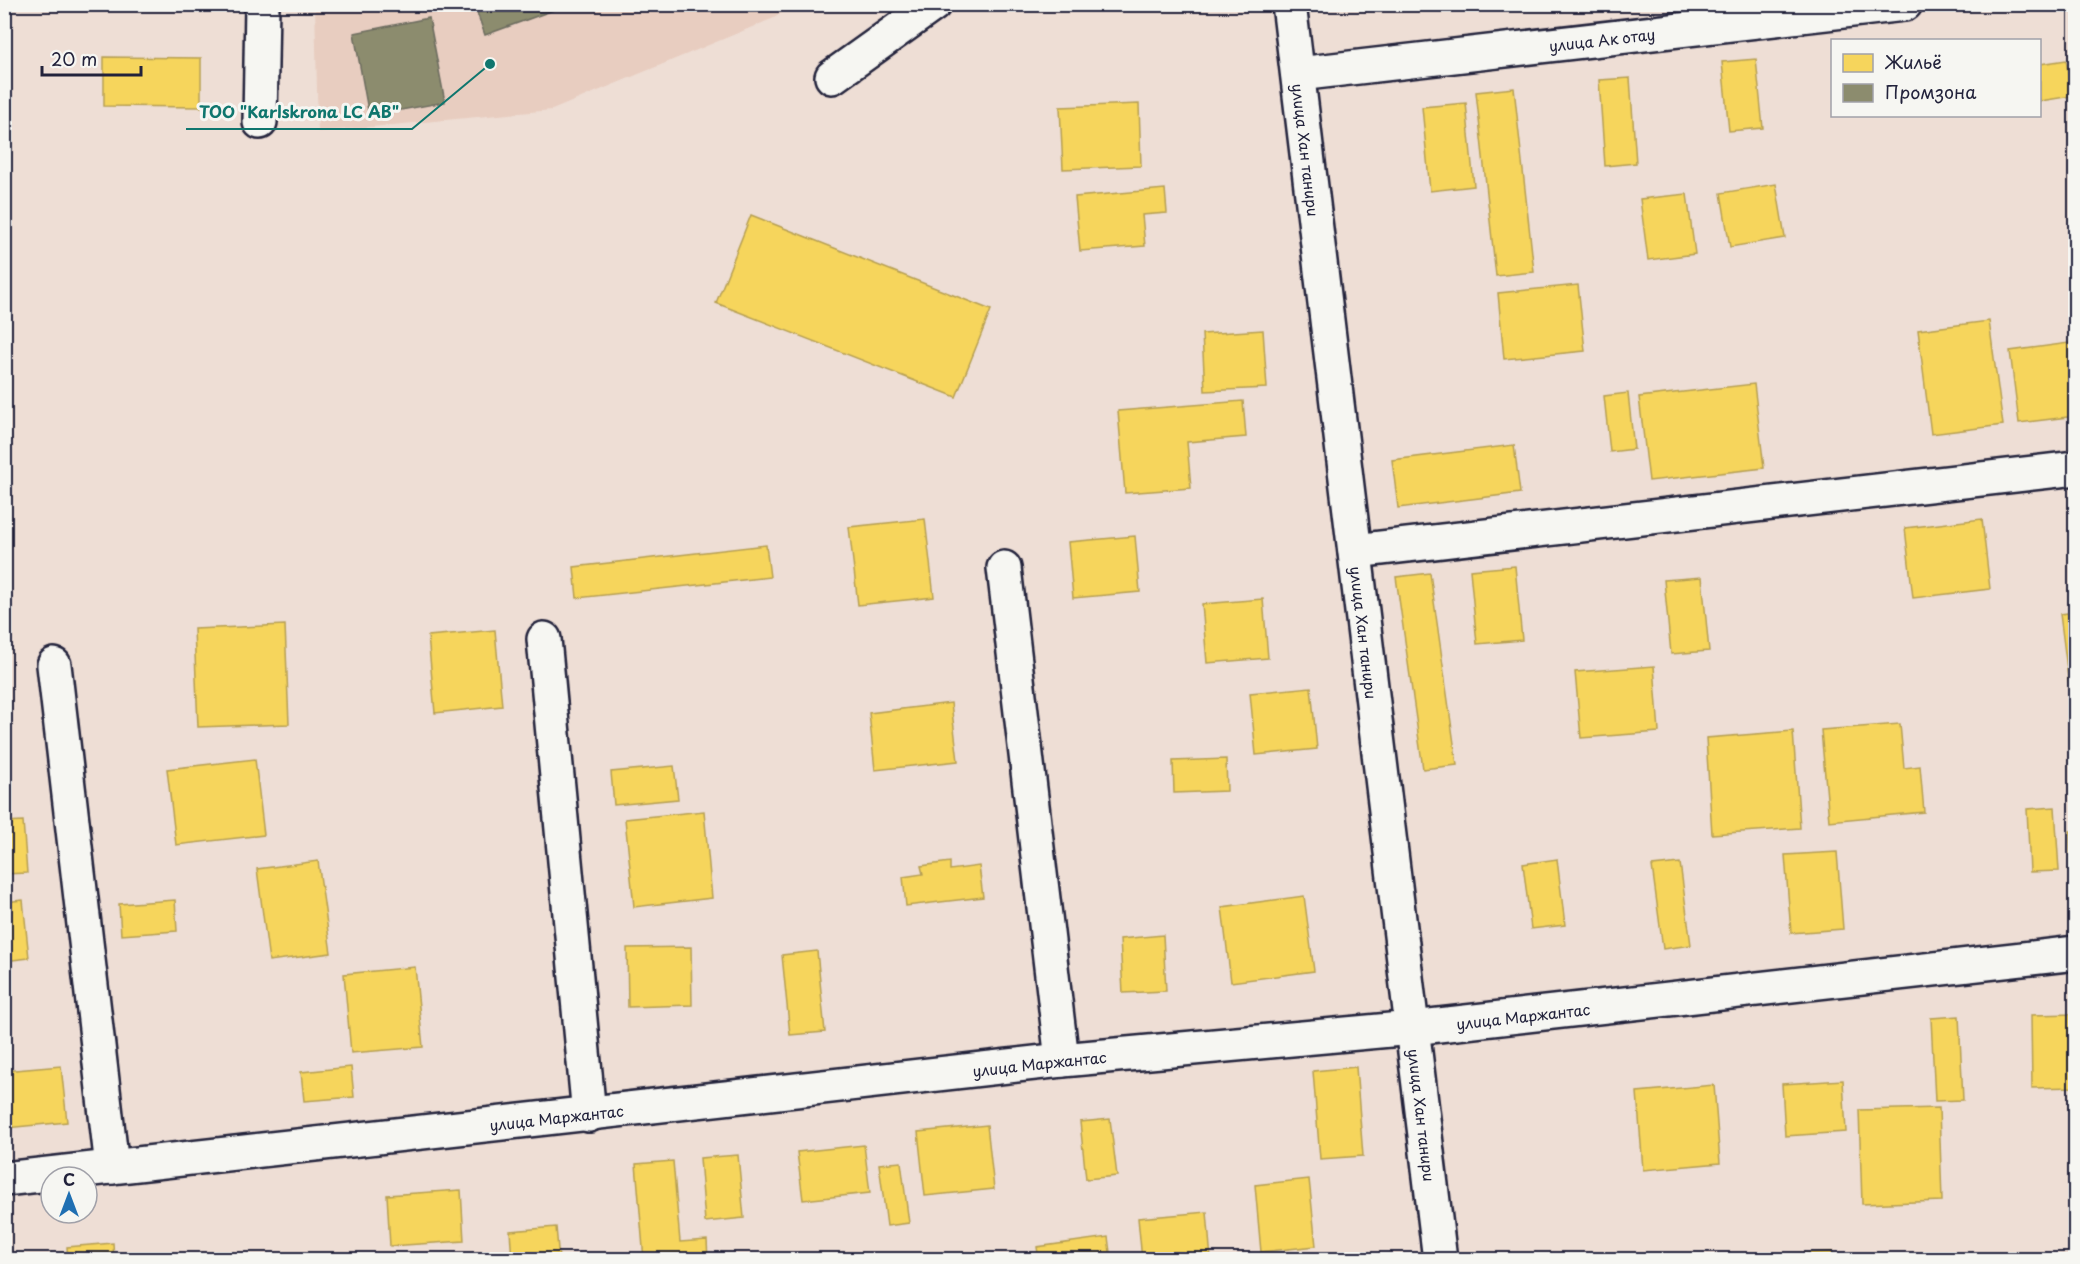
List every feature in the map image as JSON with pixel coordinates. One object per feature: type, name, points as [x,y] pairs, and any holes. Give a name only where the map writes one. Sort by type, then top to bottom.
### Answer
[{"type":"street","points":[[260,122],[262,4]]},
{"type":"street","points":[[832,77],[934,4]]},
{"type":"street","name":"улица Хан танири","points":[[1289,4],[1440,1260]]},
{"type":"street","name":"улица Ак отау","points":[[1298,74],[1905,4]]},
{"type":"street","points":[[1355,551],[2076,468]]},
{"type":"street","points":[[1004,568],[1062,1060]]},
{"type":"street","points":[[544,639],[589,1115]]},
{"type":"street","points":[[54,665],[112,1167]]},
{"type":"street","name":"улица Маржантас","points":[[4,1179],[1062,1060],[1412,1028],[2076,953]]},
{"type":"shaded area","points":[[315,5],[793,5],[774,18],[552,110],[318,132]]},
{"type":"building: Жильё","points":[[104,57],[201,58],[201,107],[104,106]]},
{"type":"building: Жильё","points":[[1756,59],[1763,128],[1729,131],[1722,62]]},
{"type":"building: Жильё","points":[[2066,60],[2072,96],[2041,101],[2041,64]]},
{"type":"building: Жильё","points":[[1630,78],[1636,163],[1605,166],[1599,80]]},
{"type":"building: Жильё","points":[[1514,88],[1534,272],[1496,276],[1476,92]]},
{"type":"building: Жильё","points":[[1466,103],[1474,186],[1430,191],[1422,107]]},
{"type":"building: Жильё","points":[[1139,104],[1141,166],[1063,169],[1060,107]]},
{"type":"building: Жильё","points":[[1776,184],[1785,238],[1730,247],[1721,193]]},
{"type":"building: Жильё","points":[[1165,189],[1167,213],[1142,215],[1145,246],[1080,251],[1075,197]]},
{"type":"building: Жильё","points":[[1687,194],[1695,254],[1648,260],[1640,199]]},
{"type":"building: Жильё","points":[[751,215],[991,310],[956,397],[716,303]]},
{"type":"building: Жильё","points":[[1578,285],[1585,351],[1504,359],[1498,293]]},
{"type":"building: Жильё","points":[[1989,321],[2003,425],[1931,434],[1918,330]]},
{"type":"building: Жильё","points":[[1263,330],[1267,388],[1205,391],[1202,334]]},
{"type":"building: Жильё","points":[[2076,342],[2076,416],[2019,423],[2010,351]]},
{"type":"building: Жильё","points":[[1754,384],[1764,468],[1649,481],[1639,397]]},
{"type":"building: Жильё","points":[[1628,393],[1634,449],[1610,452],[1604,396]]},
{"type":"building: Жильё","points":[[1243,401],[1246,437],[1187,442],[1191,488],[1125,493],[1118,411]]},
{"type":"building: Жильё","points":[[1514,445],[1520,493],[1398,508],[1392,460]]},
{"type":"building: Жильё","points":[[925,519],[934,597],[858,605],[849,527]]},
{"type":"building: Жильё","points":[[1982,519],[1990,589],[1913,598],[1905,528]]},
{"type":"building: Жильё","points":[[1135,536],[1140,592],[1073,598],[1068,542]]},
{"type":"building: Жильё","points":[[766,545],[770,577],[577,598],[574,567]]},
{"type":"building: Жильё","points":[[1515,566],[1522,640],[1477,644],[1470,570]]},
{"type":"building: Жильё","points":[[1430,573],[1457,765],[1423,769],[1396,577]]},
{"type":"building: Жильё","points":[[1702,577],[1709,651],[1671,654],[1664,580]]},
{"type":"building: Жильё","points":[[1263,599],[1268,658],[1207,663],[1202,604]]},
{"type":"building: Жильё","points":[[2076,612],[2076,685],[2069,685],[2060,614]]},
{"type":"building: Жильё","points":[[285,625],[289,724],[198,727],[194,629]]},
{"type":"building: Жильё","points":[[495,630],[502,706],[435,713],[428,636]]},
{"type":"building: Жильё","points":[[1654,666],[1659,732],[1581,738],[1575,672]]},
{"type":"building: Жильё","points":[[1311,687],[1317,749],[1256,755],[1250,693]]},
{"type":"building: Жильё","points":[[951,703],[958,761],[875,770],[869,713]]},
{"type":"building: Жильё","points":[[1900,724],[1904,768],[1920,766],[1924,812],[1829,821],[1821,730]]},
{"type":"building: Жильё","points":[[1793,731],[1800,828],[1712,834],[1706,738]]},
{"type":"building: Жильё","points":[[255,759],[264,835],[176,845],[167,769]]},
{"type":"building: Жильё","points":[[1226,759],[1227,791],[1174,793],[1173,761]]},
{"type":"building: Жильё","points":[[674,766],[678,799],[614,805],[611,772]]},
{"type":"building: Жильё","points":[[2055,807],[2059,871],[2030,872],[2027,809]]},
{"type":"building: Жильё","points":[[704,811],[712,898],[634,907],[625,819]]},
{"type":"building: Жильё","points":[[23,821],[27,873],[4,874],[4,822]]},
{"type":"building: Жильё","points":[[2070,831],[2076,831],[2076,887],[2071,887]]},
{"type":"building: Жильё","points":[[1837,852],[1843,929],[1791,933],[1785,855]]},
{"type":"building: Жильё","points":[[1557,859],[1565,925],[1531,929],[1523,864]]},
{"type":"building: Жильё","points":[[318,861],[331,953],[269,961],[257,869]]},
{"type":"building: Жильё","points":[[950,862],[950,870],[979,866],[983,897],[906,906],[903,877],[923,874],[921,866]]},
{"type":"building: Жильё","points":[[1680,863],[1691,945],[1663,949],[1652,866]]},
{"type":"building: Жильё","points":[[1304,896],[1314,971],[1231,982],[1222,907]]},
{"type":"building: Жильё","points":[[23,900],[29,958],[4,961],[4,902]]},
{"type":"building: Жильё","points":[[175,900],[177,931],[121,935],[119,904]]},
{"type":"building: Жильё","points":[[1163,935],[1166,991],[1123,993],[1120,939]]},
{"type":"building: Жильё","points":[[691,947],[692,1005],[628,1007],[627,948]]},
{"type":"building: Жильё","points":[[817,951],[825,1032],[790,1035],[782,955]]},
{"type":"building: Жильё","points":[[415,967],[423,1047],[351,1053],[344,974]]},
{"type":"building: Жильё","points":[[2076,1014],[2076,1087],[2032,1088],[2031,1015]]},
{"type":"building: Жильё","points":[[1959,1016],[1963,1100],[1935,1101],[1931,1018]]},
{"type":"building: Жильё","points":[[61,1066],[67,1122],[6,1128],[4,1071]]},
{"type":"building: Жильё","points":[[351,1067],[354,1097],[304,1101],[301,1072]]},
{"type":"building: Жильё","points":[[1356,1067],[1363,1156],[1320,1159],[1313,1071]]},
{"type":"building: Жильё","points":[[1843,1080],[1846,1132],[1785,1136],[1782,1084]]},
{"type":"building: Жильё","points":[[1714,1085],[1720,1163],[1643,1170],[1637,1092]]},
{"type":"building: Жильё","points":[[1939,1108],[1942,1201],[1862,1204],[1859,1110]]},
{"type":"building: Жильё","points":[[1110,1119],[1117,1176],[1086,1179],[1080,1122]]},
{"type":"building: Жильё","points":[[987,1125],[994,1189],[925,1196],[918,1132]]},
{"type":"building: Жильё","points":[[864,1145],[870,1193],[803,1200],[797,1152]]},
{"type":"building: Жильё","points":[[738,1155],[744,1218],[705,1222],[700,1158]]},
{"type":"building: Жильё","points":[[673,1161],[680,1242],[707,1240],[708,1260],[644,1260],[636,1164]]},
{"type":"building: Жильё","points":[[901,1162],[909,1223],[887,1226],[879,1164]]},
{"type":"building: Жильё","points":[[1309,1179],[1316,1246],[1261,1252],[1255,1185]]},
{"type":"building: Жильё","points":[[461,1190],[464,1241],[390,1246],[387,1195]]},
{"type":"building: Жильё","points":[[1207,1212],[1211,1260],[1142,1260],[1138,1218]]},
{"type":"building: Жильё","points":[[556,1227],[559,1260],[512,1260],[510,1231]]},
{"type":"building: Жильё","points":[[1108,1237],[1111,1260],[1039,1260],[1037,1247]]},
{"type":"building: Жильё","points":[[113,1243],[114,1260],[68,1260],[67,1247]]},
{"type":"building: Жильё","points":[[1832,1252],[1832,1260],[1782,1260],[1782,1254]]},
{"type":"building: Промзона","points":[[474,4],[570,4],[485,35]]},
{"type":"building: Промзона","points":[[429,18],[445,102],[369,116],[354,33]]},
{"type":"place","name":"ТОО \"Karlskrona LC AB\"","points":[[490,64]]}]
